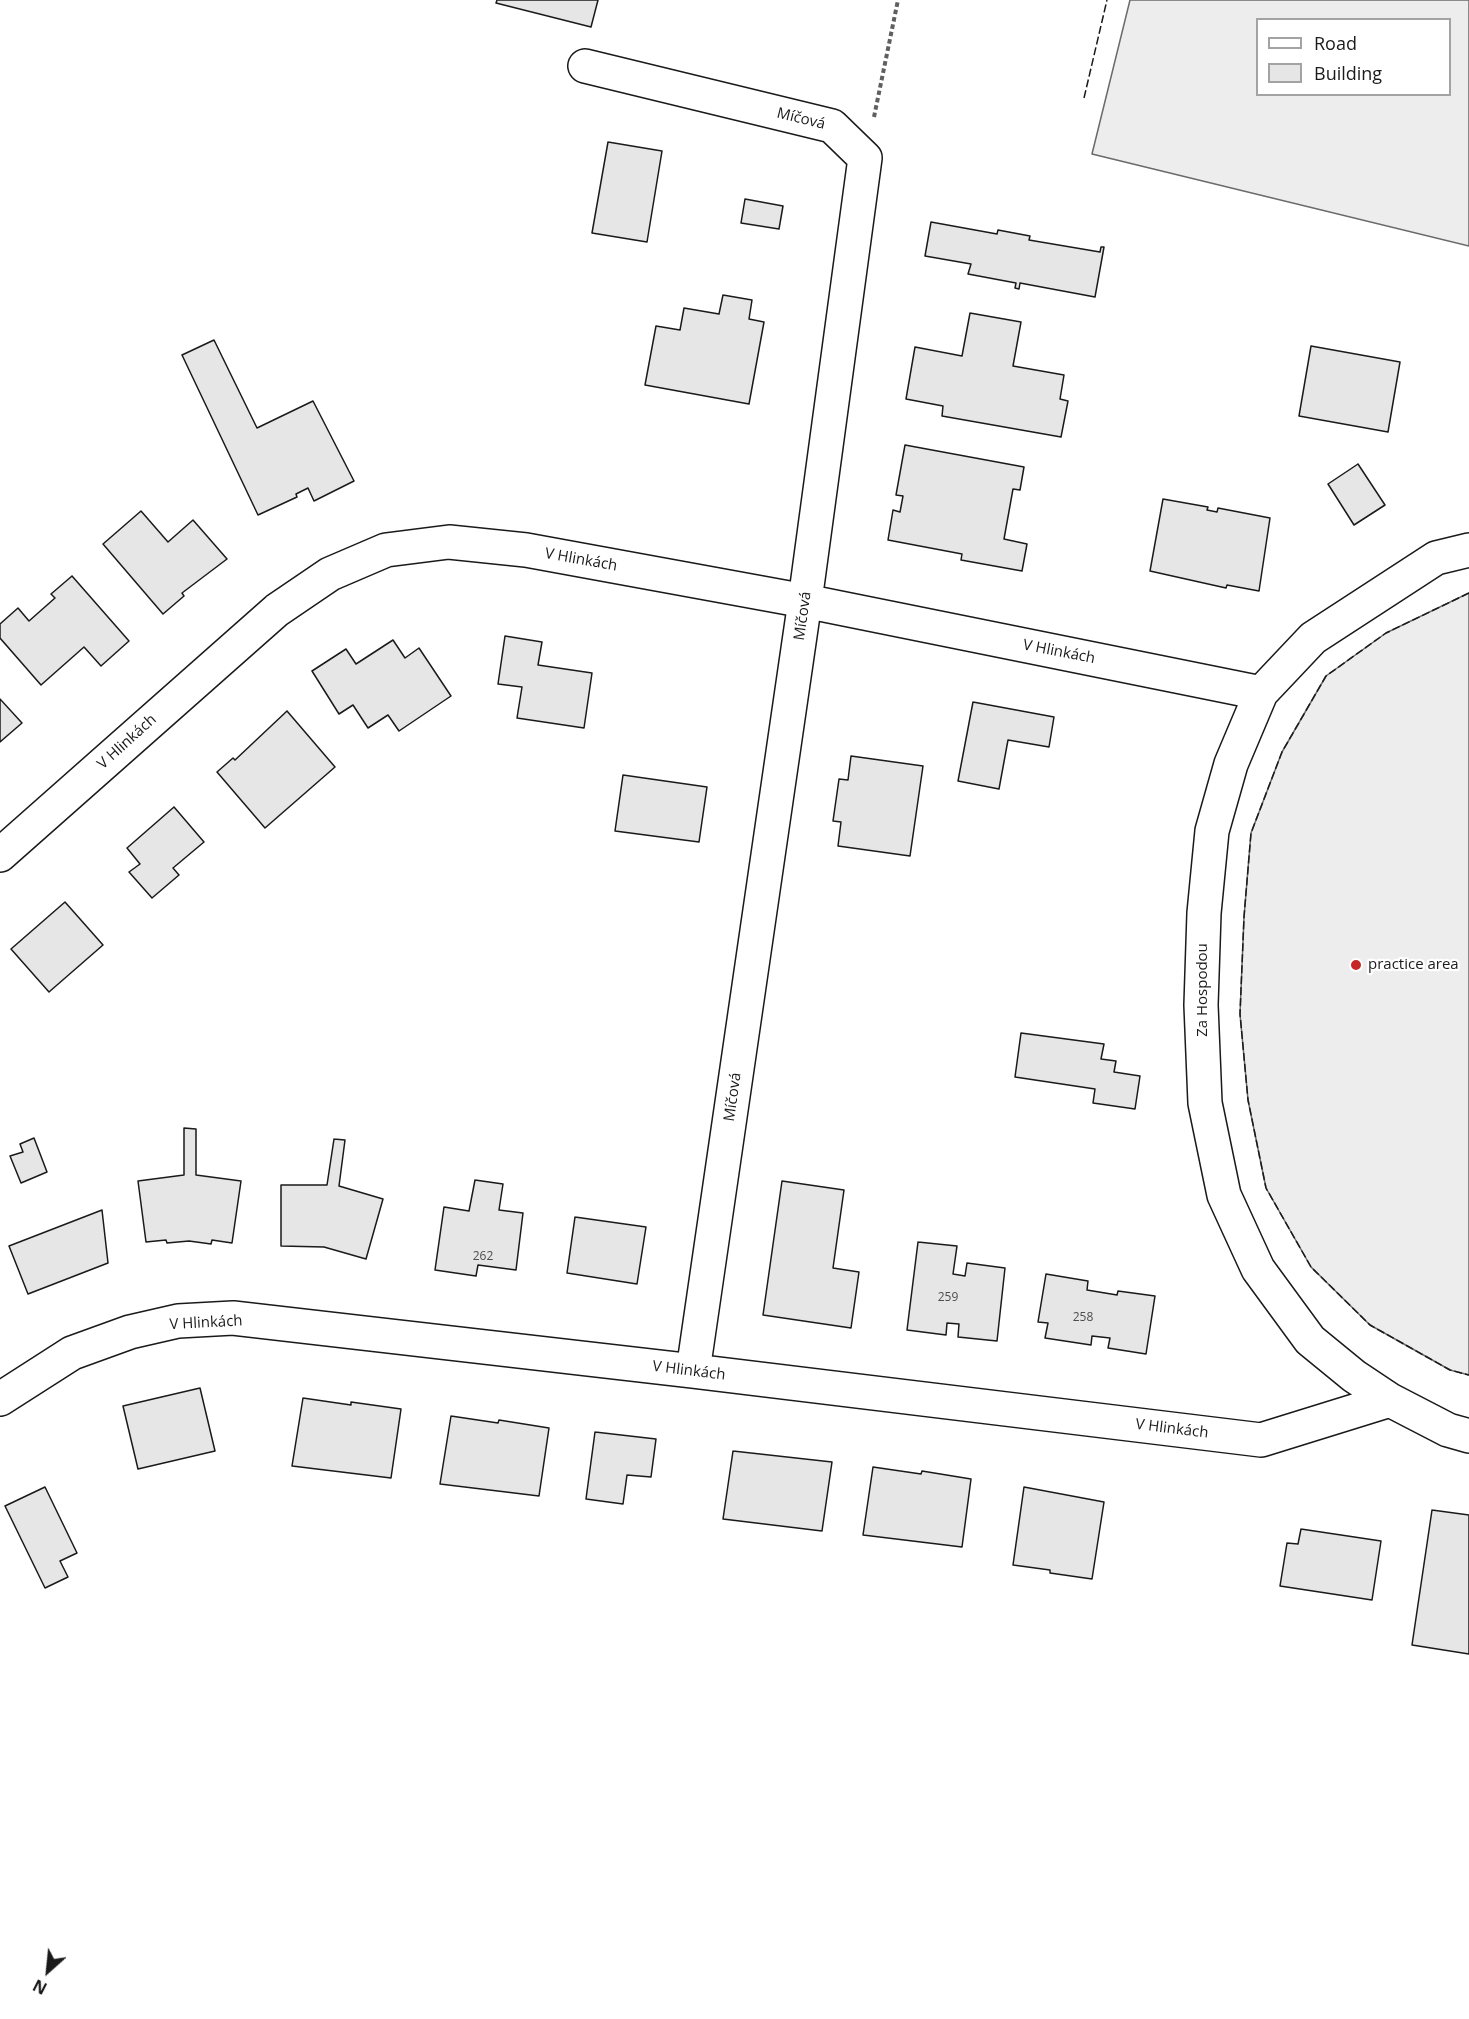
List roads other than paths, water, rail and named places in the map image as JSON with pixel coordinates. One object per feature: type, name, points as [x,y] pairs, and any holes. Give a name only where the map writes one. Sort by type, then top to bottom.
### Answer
[{"type":"street","name":"Míčová","points":[[585,66],[832,126],[865,158],[805,601],[693,1371]]},
{"type":"street","name":"V Hlinkách","points":[[0,855],[276,610],[330,574],[386,550],[449,542],[526,550],[805,601],[1261,693]]},
{"type":"street","name":"Za Hospodou","points":[[1469,550],[1436,558],[1313,638],[1261,693],[1231,765],[1212,831],[1204,913],[1201,1005],[1205,1102],[1224,1195],[1258,1269],[1310,1340],[1354,1376],[1390,1400],[1448,1430],[1469,1436]]},
{"type":"street","name":"V Hlinkách","points":[[0,1400],[72,1353],[130,1332],[178,1321],[233,1318],[1261,1440],[1390,1400]]},
{"type":"place","name":"practice area","points":[[1356,965]]}]
